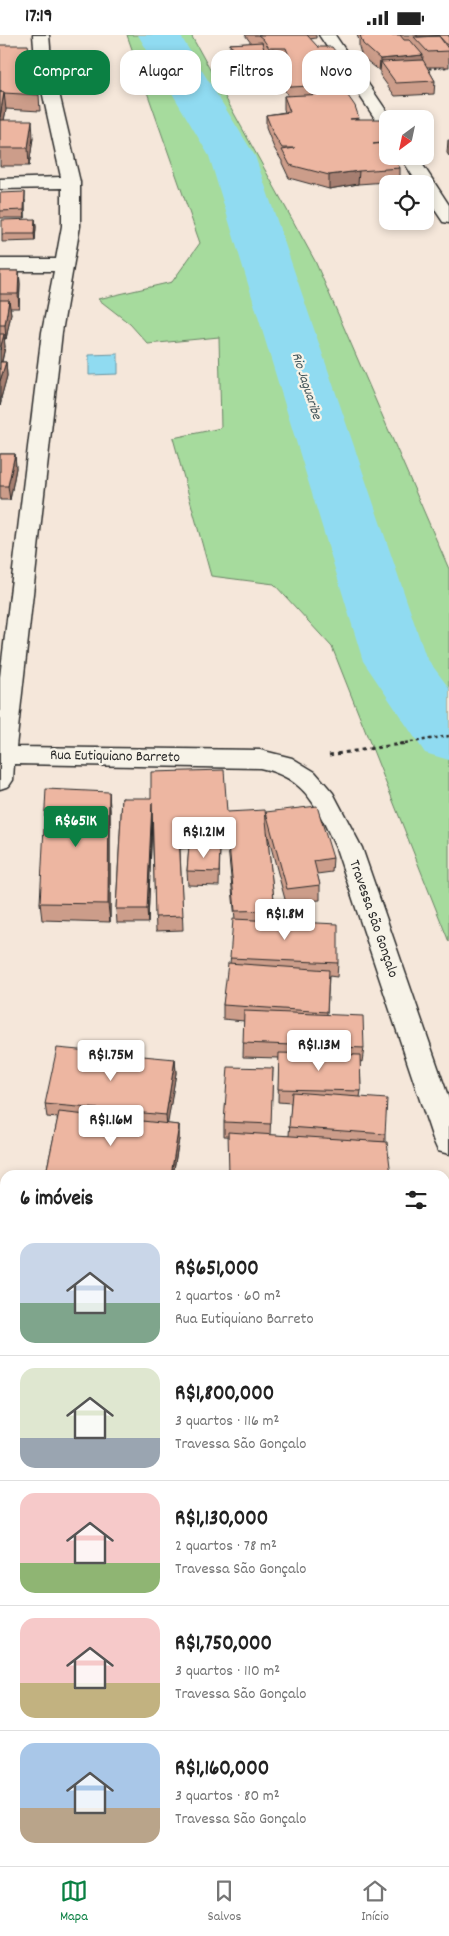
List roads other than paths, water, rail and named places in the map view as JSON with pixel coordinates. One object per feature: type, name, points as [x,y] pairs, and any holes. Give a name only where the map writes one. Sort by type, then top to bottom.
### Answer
[{"type":"street","points":[[0,780],[1,755],[52,332],[71,226],[70,182],[43,59],[41,35]]},
{"type":"street","points":[[327,35],[379,112]]},
{"type":"street","points":[[414,165],[449,218]]},
{"type":"street","points":[[0,184],[70,182]]},
{"type":"street","points":[[0,265],[65,265]]},
{"type":"street","name":"Rua Eutiquiano Barreto","points":[[1,755],[231,759]]},
{"type":"street","name":"Travessa São Gonçalo","points":[[231,759],[260,759],[282,764],[297,771],[321,796],[334,817],[349,848],[449,1142]]},
{"type":"water","points":[[118,354],[118,374],[89,375],[89,355]]},
{"type":"waterway","name":"Rio Jaguaribe","points":[[159,35],[232,156],[395,661],[449,737]]}]
